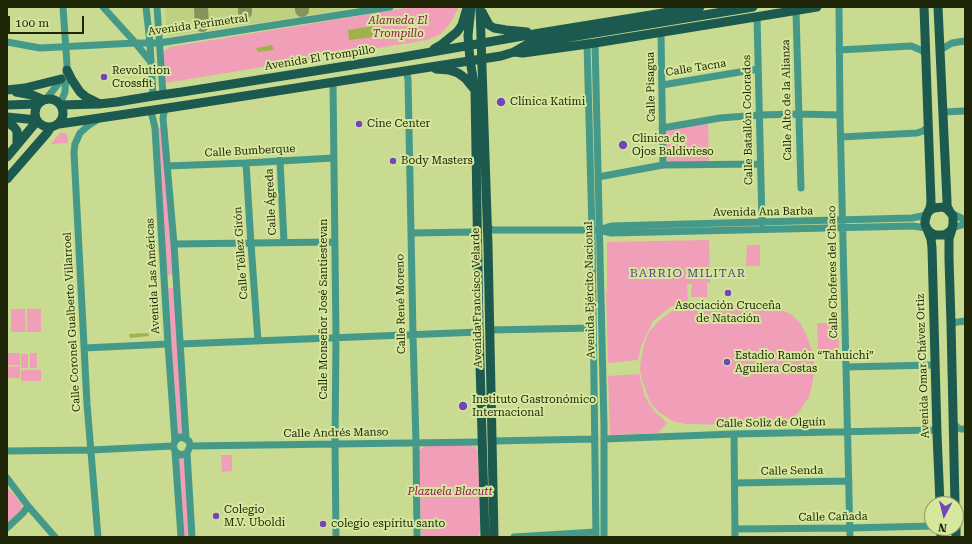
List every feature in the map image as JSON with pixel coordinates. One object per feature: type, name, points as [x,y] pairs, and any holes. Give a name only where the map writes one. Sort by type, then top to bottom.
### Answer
[{"type":"main road","name":"Avenida Francisco Velarde","points":[[469,7],[468,36],[474,90],[485,537]]},
{"type":"main road","points":[[428,53],[457,32],[462,25],[469,7]]},
{"type":"main road","name":"Avenida El Trompillo","points":[[61,104],[99,104],[117,102],[428,53],[700,7]]},
{"type":"main road","points":[[42,101],[35,112],[37,120],[42,125],[55,125],[501,56],[514,52],[528,44],[754,7]]},
{"type":"main road","points":[[514,52],[523,53],[591,44],[817,7]]},
{"type":"main road","points":[[923,7],[925,18],[931,185],[931,202],[925,221],[927,228],[935,235],[944,235],[952,228]]},
{"type":"main road","points":[[938,7],[947,206],[954,220],[949,239],[949,259],[955,496]]},
{"type":"main road","points":[[940,32],[945,7]]},
{"type":"main road","name":"Avenida Francisco Velarde","points":[[480,8],[488,226],[494,537]]},
{"type":"main road","points":[[480,8],[489,25],[494,28],[540,33]]},
{"type":"main road","points":[[732,10],[778,13]]},
{"type":"main road","points":[[925,35],[927,40],[928,60],[934,63],[940,60]]},
{"type":"main road","points":[[483,80],[490,65],[501,56]]},
{"type":"main road","points":[[926,72],[928,69],[934,68],[940,72],[943,98]]},
{"type":"main road","points":[[419,69],[449,70],[458,73],[465,78],[474,90]]},
{"type":"main road","points":[[7,91],[42,85],[65,75],[72,80],[80,92],[99,104]]},
{"type":"main road","points":[[7,91],[26,94],[42,101]]},
{"type":"main road","points":[[7,104],[54,99],[61,104],[64,114],[61,121],[47,133],[7,179]]},
{"type":"main road","points":[[8,118],[37,120]]},
{"type":"main road","points":[[8,118],[17,131],[17,136],[12,151]]},
{"type":"main road","points":[[12,151],[37,120]]},
{"type":"main road","points":[[7,179],[22,158],[20,152],[15,150],[12,151]]},
{"type":"main road","points":[[931,185],[937,190],[942,189],[946,184]]},
{"type":"main road","points":[[927,214],[930,210],[938,207],[943,207],[951,212]]},
{"type":"main road","points":[[477,212],[479,214],[479,222],[488,226]]},
{"type":"main road","name":"Avenida Omar Chávez Ortiz","points":[[927,228],[931,239],[932,258],[940,496]]},
{"type":"main road","points":[[477,233],[483,236],[488,246]]},
{"type":"main road","points":[[932,258],[941,254],[949,259]]},
{"type":"main road","points":[[479,332],[483,326],[487,326],[490,330]]},
{"type":"main road","points":[[482,442],[483,438],[487,436],[489,436],[492,441]]},
{"type":"main road","points":[[939,470],[946,474],[954,470]]},
{"type":"main road","points":[[939,484],[944,480],[947,480],[954,484]]},
{"type":"main road","points":[[485,537],[489,534],[494,537]]},
{"type":"street","points":[[61,104],[65,92],[66,47],[63,7]]},
{"type":"street","points":[[104,7],[151,62]]},
{"type":"street","points":[[146,7],[151,62],[158,95]]},
{"type":"street","points":[[157,7],[159,43],[158,95]]},
{"type":"street","name":"Avenida Perimetral","points":[[7,42],[40,48],[159,43],[390,7]]},
{"type":"street","name":"Calle Choferes del Chaco","points":[[839,7],[840,115],[850,537]]},
{"type":"street","name":"Calle Alto de la Alianza","points":[[796,10],[801,188]]},
{"type":"street","name":"Calle Batallón Colorados","points":[[757,17],[760,115],[760,164],[757,225]]},
{"type":"street","name":"Calle Pisagua","points":[[661,33],[663,165]]},
{"type":"street","points":[[940,50],[952,43],[965,41]]},
{"type":"street","name":"Avenida Ejército Nacional","points":[[591,44],[598,177],[593,328],[595,439],[599,535]]},
{"type":"street","name":"Avenida Ejército Nacional","points":[[591,44],[596,230],[602,327],[604,438],[604,528],[599,535]]},
{"type":"street","points":[[839,50],[911,46],[926,54]]},
{"type":"street","name":"Calle Tacna","points":[[662,85],[758,69]]},
{"type":"street","name":"Calle René Moreno","points":[[406,70],[408,79],[417,537]]},
{"type":"street","points":[[42,101],[65,75]]},
{"type":"street","name":"Calle Monseñor José Santiestevan","points":[[333,82],[336,337],[336,537]]},
{"type":"street","name":"Avenida Las Américas","points":[[165,108],[163,118],[174,244],[186,439]]},
{"type":"street","name":"Avenida Las Américas","points":[[150,110],[155,128],[174,446],[181,537]]},
{"type":"street","points":[[943,112],[965,111]]},
{"type":"street","points":[[662,128],[720,118],[760,115],[840,115]]},
{"type":"street","name":"Calle Coronel Gualberto Villarroel","points":[[98,537],[87,404],[74,152],[75,144],[82,130],[100,118]]},
{"type":"street","points":[[155,128],[159,124],[164,128]]},
{"type":"street","points":[[841,136],[917,133],[928,127]]},
{"type":"street","name":"Calle Bumberque","points":[[167,166],[333,158]]},
{"type":"street","name":"Calle Ágreda","points":[[280,160],[284,242]]},
{"type":"street","name":"Calle Téllez Girón","points":[[246,163],[258,341]]},
{"type":"street","points":[[598,177],[663,165],[760,164]]},
{"type":"street","points":[[951,212],[965,220]]},
{"type":"street","name":"Avenida Ana Barba","points":[[843,224],[912,218],[927,214]]},
{"type":"street","name":"Avenida Ana Barba","points":[[488,226],[494,230],[596,230],[611,226],[695,228],[757,225],[843,224],[913,226],[927,228]]},
{"type":"street","points":[[952,228],[965,224]]},
{"type":"street","points":[[411,233],[477,233]]},
{"type":"street","points":[[174,244],[334,242]]},
{"type":"street","points":[[164,282],[176,281]]},
{"type":"street","points":[[951,323],[965,322]]},
{"type":"street","points":[[490,330],[593,328],[598,331],[602,327]]},
{"type":"street","points":[[180,344],[479,332]]},
{"type":"street","points":[[84,348],[168,344]]},
{"type":"street","points":[[846,367],[935,365]]},
{"type":"street","points":[[953,423],[958,428],[965,429]]},
{"type":"street","name":"Calle Soliz de Olguín","points":[[595,439],[600,443],[604,438],[933,430],[937,432]]},
{"type":"street","points":[[734,434],[735,537]]},
{"type":"street","points":[[174,446],[180,437],[186,439],[190,443],[192,537]]},
{"type":"street","points":[[492,441],[595,439]]},
{"type":"street","name":"Calle Andrés Manso","points":[[189,449],[335,444],[482,442]]},
{"type":"street","points":[[174,446],[181,454],[189,449]]},
{"type":"street","points":[[7,451],[91,450],[174,446]]},
{"type":"street","points":[[7,455],[19,451]]},
{"type":"street","points":[[7,478],[28,506],[56,537]]},
{"type":"street","name":"Calle Senda","points":[[735,483],[849,481]]},
{"type":"street","points":[[7,528],[23,513],[28,506]]},
{"type":"street","name":"Calle Cañada","points":[[735,529],[924,526]]},
{"type":"street","points":[[514,537],[599,535]]},
{"type":"shaded area","points":[[165,7],[357,7],[167,36]]},
{"type":"shaded area","points":[[373,26],[375,37],[349,40],[348,30]]},
{"type":"shaded area","points":[[272,45],[274,50],[258,52],[256,48]]},
{"type":"shaded area","points":[[148,333],[149,336],[130,338],[129,334]]},
{"type":"green space","name":"Alameda El Trompillo","points":[[412,7],[459,7],[449,25],[439,35],[427,40],[165,83],[163,55],[165,50],[170,47]]},
{"type":"green space","points":[[708,122],[709,161],[668,161],[666,157],[667,129]]},
{"type":"green space","points":[[156,128],[163,128],[173,274],[165,276]]},
{"type":"green space","points":[[60,133],[67,133],[68,143],[51,144]]},
{"type":"green space","points":[[709,240],[710,283],[707,283],[707,297],[691,297],[692,284],[687,284],[688,301],[670,307],[653,321],[641,346],[638,360],[608,363],[606,290],[607,242]]},
{"type":"green space","points":[[747,245],[760,245],[760,266],[746,266]]},
{"type":"green space","points":[[166,288],[175,288],[185,437],[176,437]]},
{"type":"green space","name":"Estadio Ramón “Tahuichi” Aguilera Costas","points":[[691,305],[773,306],[792,315],[800,323],[806,334],[814,356],[814,374],[809,397],[794,418],[773,424],[686,424],[673,421],[660,413],[652,405],[642,380],[640,370],[644,344],[649,332],[660,320],[672,311]]},
{"type":"green space","points":[[11,309],[25,309],[26,332],[11,332]]},
{"type":"green space","points":[[27,309],[41,309],[41,332],[27,332]]},
{"type":"green space","points":[[817,323],[838,323],[839,350],[818,351]]},
{"type":"green space","points":[[7,353],[20,353],[20,365],[7,365]]},
{"type":"green space","points":[[30,353],[37,353],[37,368],[30,368]]},
{"type":"green space","points":[[21,354],[28,354],[28,368],[21,368]]},
{"type":"green space","points":[[20,366],[20,378],[7,378],[7,367]]},
{"type":"green space","points":[[21,370],[41,370],[41,381],[21,381]]},
{"type":"green space","points":[[639,374],[645,397],[654,411],[667,423],[658,433],[610,435],[608,376]]},
{"type":"green space","name":"Plazuela Blacutt","points":[[425,446],[470,446],[475,447],[478,451],[480,532],[478,537],[422,537],[419,451]]},
{"type":"green space","points":[[221,455],[232,455],[232,471],[222,472]]},
{"type":"green space","points":[[185,456],[191,537],[182,537],[177,457]]},
{"type":"green space","points":[[7,487],[22,504],[21,511],[7,524]]},
{"type":"taxiway","points":[[201,7],[202,25]]},
{"type":"taxiway","points":[[245,7],[245,12]]},
{"type":"place","name":"Revolution Crossfit","points":[[104,77]]},
{"type":"place","name":"Clínica Katimi","points":[[501,102]]},
{"type":"place","name":"Cine Center","points":[[359,124]]},
{"type":"place","name":"Clinica de Ojos Baldivieso","points":[[623,145]]},
{"type":"place","name":"Body Masters","points":[[393,161]]},
{"type":"place","name":"Asociación Cruceña de Natación","points":[[728,293]]},
{"type":"place","name":"Estadio Ramón “Tahuichi” Aguilera Costas","points":[[727,362]]},
{"type":"place","name":"Instituto Gastronómico Internacional","points":[[463,406]]},
{"type":"place","name":"Colegio M.V. Uboldi","points":[[216,516]]},
{"type":"place","name":"colegio espíritu santo","points":[[323,524]]},
{"type":"district","name":"BARRIO MILITAR","points":[[688,273]]}]
